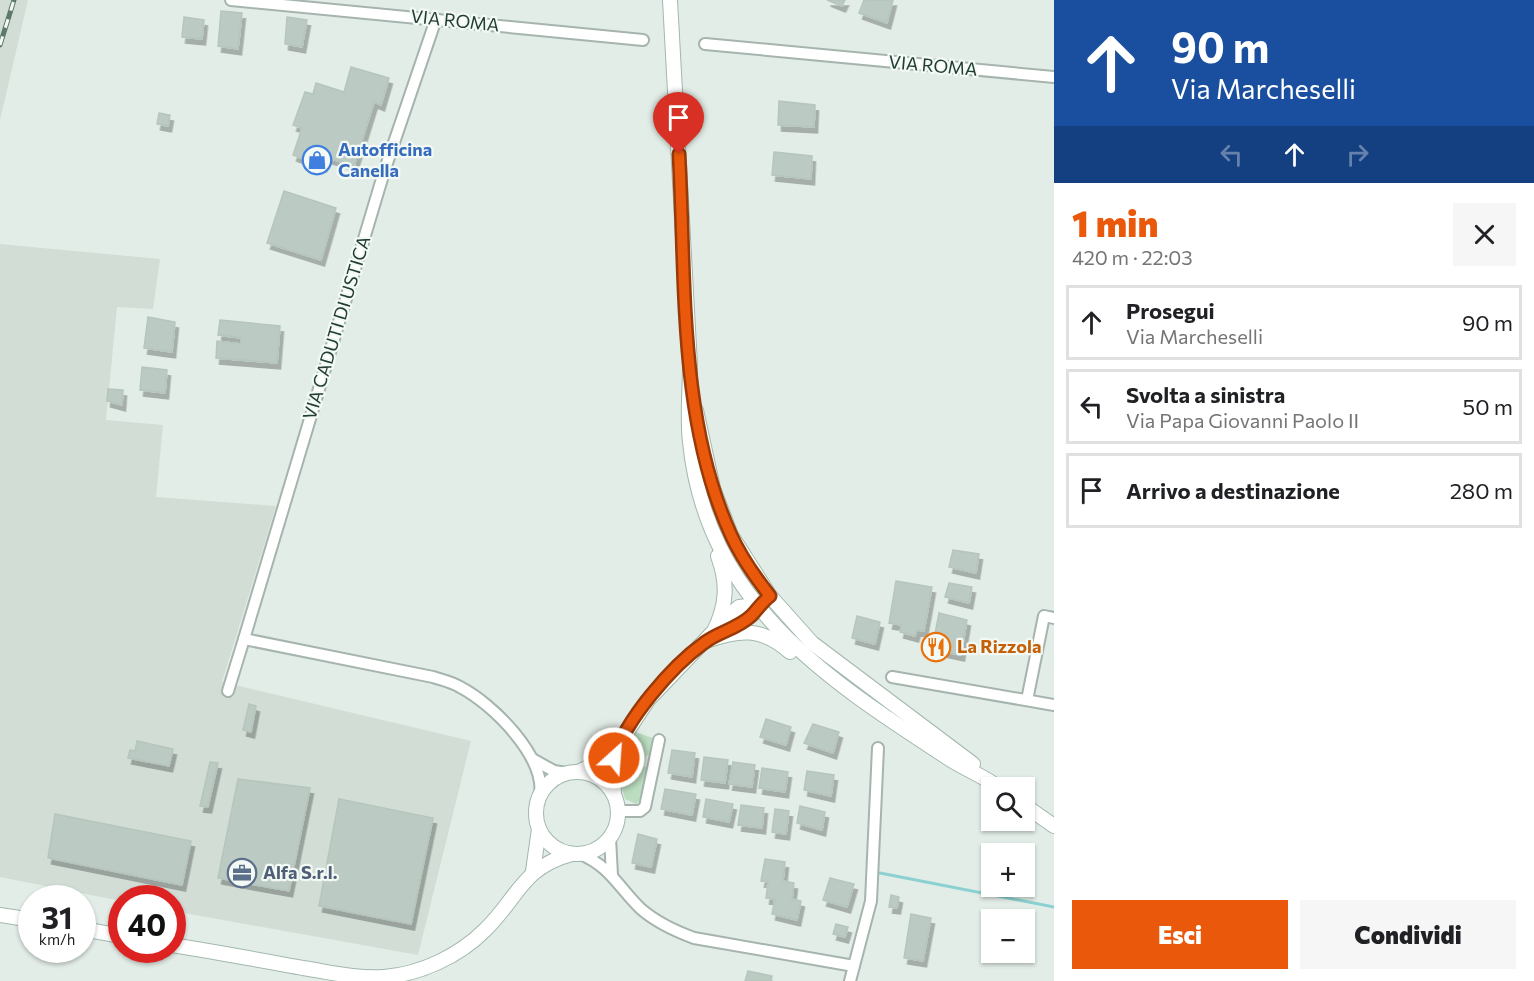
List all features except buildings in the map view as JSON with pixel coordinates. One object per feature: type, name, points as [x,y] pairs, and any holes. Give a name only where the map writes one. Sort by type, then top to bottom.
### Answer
[{"type":"main road","points":[[670,0],[690,378],[700,439],[713,488],[731,536],[752,572],[770,596],[812,643],[987,777]]},
{"type":"main road","points":[[690,378],[687,402],[699,490],[711,526],[732,570],[757,605],[803,655],[855,695],[951,760],[981,777]]},
{"type":"main road","points":[[693,458],[689,469],[692,484],[727,585],[716,635]]},
{"type":"main road","points":[[533,871],[540,835],[536,813],[540,796],[548,783],[572,772],[597,765],[617,747],[648,700],[690,654],[716,635],[753,614],[757,605],[770,596]]},
{"type":"main road","points":[[716,635],[743,631],[762,634],[782,645],[837,689],[855,695]]},
{"type":"main road","points":[[186,947],[350,976],[383,977],[410,973],[437,963],[462,949],[486,930],[533,871],[549,861],[598,849],[610,838],[617,821],[618,811],[614,794],[613,772],[617,747]]},
{"type":"main road","points":[[572,772],[602,780],[614,794]]},
{"type":"main road","points":[[1035,813],[1054,826]]},
{"type":"main road","points":[[537,822],[549,843],[576,854]]},
{"type":"main road","points":[[0,915],[18,918]]},
{"type":"street","name":"VIA ROMA","points":[[231,0],[643,40]]},
{"type":"street","name":"VIA CADUTI DI USTICA","points":[[228,691],[384,172],[436,19]]},
{"type":"street","name":"VIA ROMA","points":[[705,44],[1054,77]]},
{"type":"street","points":[[1027,700],[1044,616],[1054,618]]},
{"type":"street","points":[[244,639],[433,678],[460,686],[485,704],[507,726],[534,760],[554,771],[572,772]]},
{"type":"street","points":[[892,677],[1054,705]]},
{"type":"street","points":[[618,811],[640,811],[645,807],[659,740]]},
{"type":"street","points":[[850,981],[871,901],[878,748]]},
{"type":"street","points":[[534,760],[541,787],[540,796]]},
{"type":"street","points":[[610,838],[612,875]]},
{"type":"street","points":[[576,854],[593,859],[612,875],[642,910],[676,931],[694,938],[854,966]]},
{"type":"shaded area","points":[[0,0],[28,0],[0,120]]},
{"type":"shaded area","points":[[0,244],[160,259],[153,309],[117,307],[106,420],[163,425],[156,497],[276,506],[222,682],[471,741],[418,955],[186,913],[186,885],[108,885],[108,898],[96,896],[96,885],[40,885],[0,877]]},
{"type":"green space","points":[[635,732],[653,738],[651,754],[646,756],[644,766],[649,769],[642,799],[636,804],[625,799],[617,770]]},
{"type":"waterway","points":[[880,873],[1054,907]]},
{"type":"railway","points":[[0,45],[14,0]]},
{"type":"place","name":"Autofficina Canella","points":[[317,160]]},
{"type":"place","name":"La Rizzola","points":[[936,647]]},
{"type":"place","name":"Alfa S.r.l.","points":[[242,873]]},
{"type":"route","points":[[614,758],[617,747],[648,700],[690,654],[706,641],[727,633],[753,614],[757,605],[770,596],[752,572],[731,536],[713,488],[700,439],[690,378],[679,154]]}]
